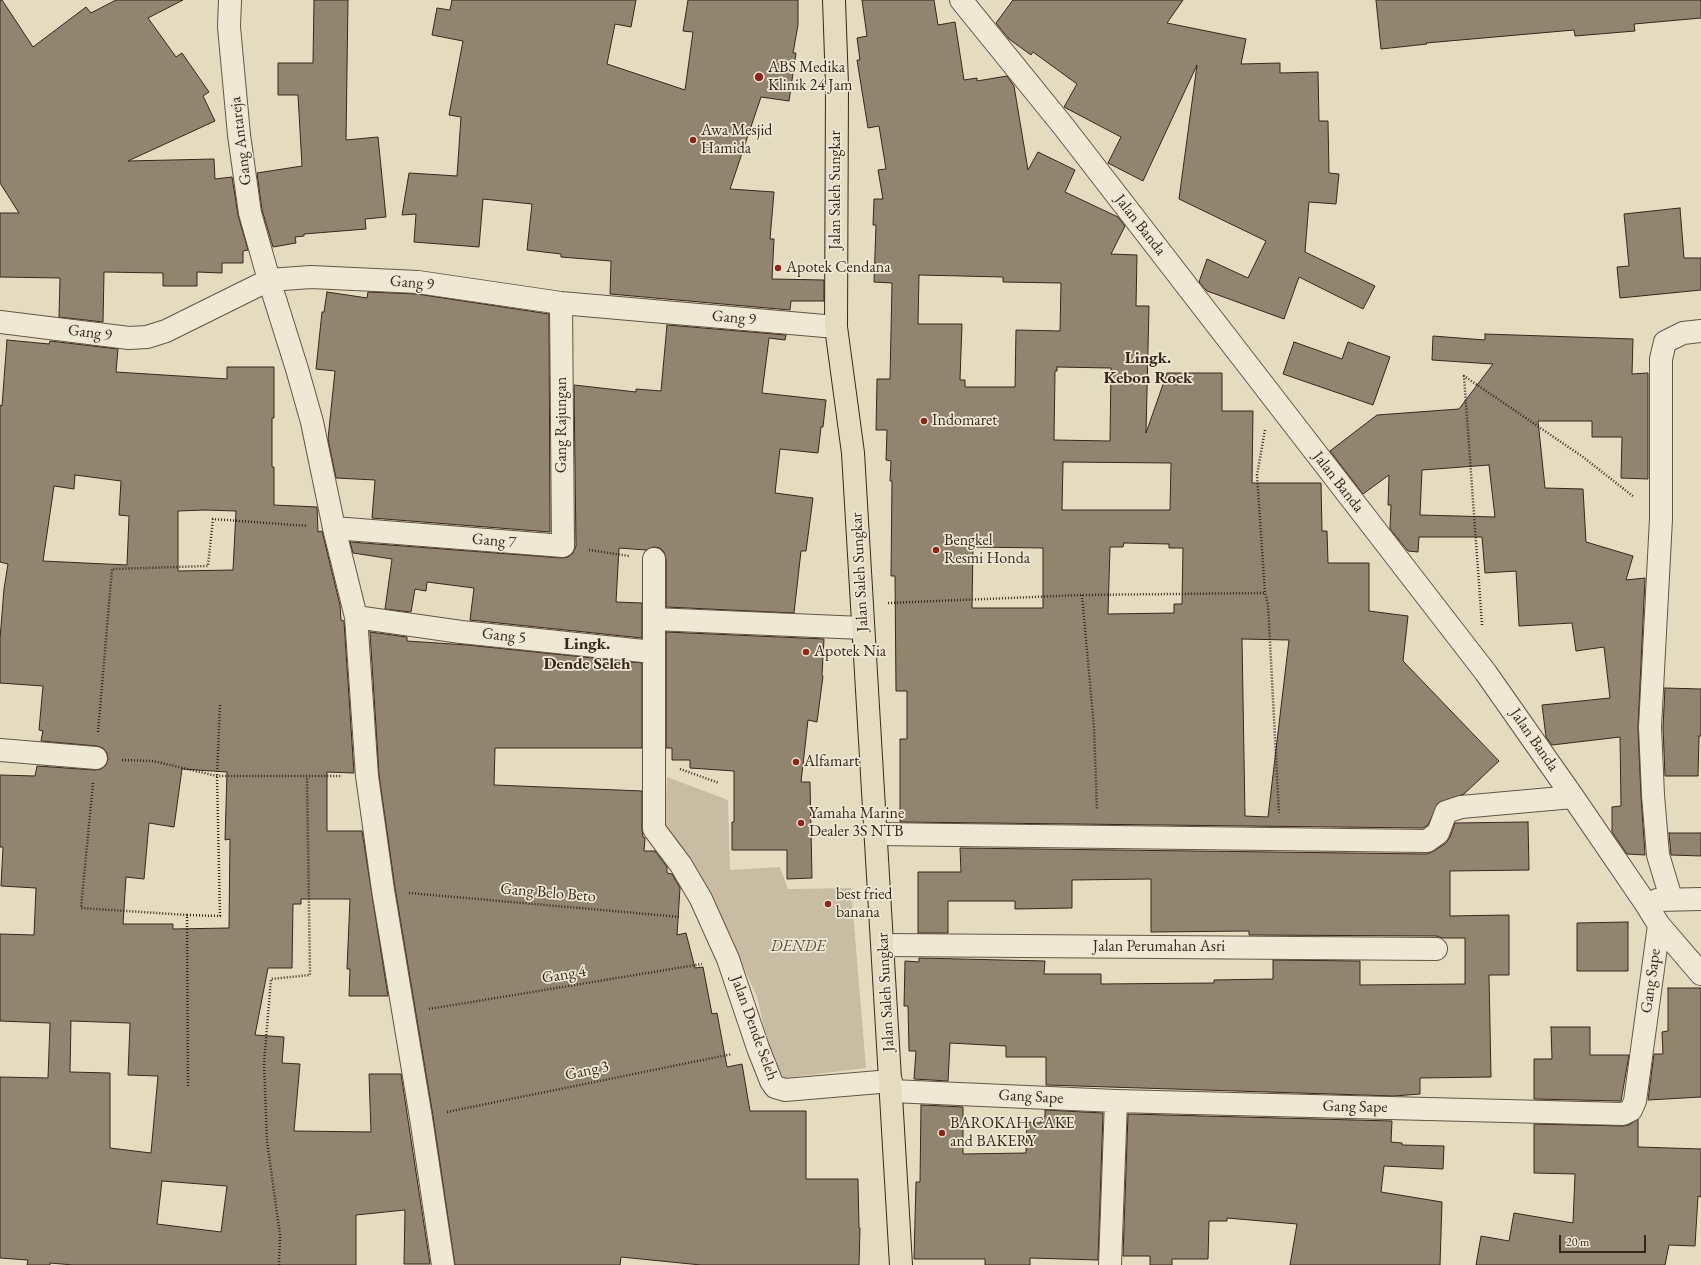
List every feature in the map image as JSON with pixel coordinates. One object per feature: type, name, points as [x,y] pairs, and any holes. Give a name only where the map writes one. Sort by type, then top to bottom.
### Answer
[{"type":"highway","name":"Jalan Saleh Sungkar","points":[[834,0],[837,85],[836,327],[853,453],[862,604],[862,628],[883,945],[901,1265]]},
{"type":"street","name":"Gang Antareja","points":[[230,0],[229,27],[250,213],[312,422],[334,528],[356,617],[367,776],[383,890],[421,1118],[443,1265]]},
{"type":"street","name":"Jalan Banda","points":[[961,0],[1064,127],[1270,396],[1486,673],[1573,797],[1659,925],[1701,974]]},
{"type":"street","name":"Gang 9","points":[[0,322],[129,338],[147,338],[166,331],[269,280],[311,277],[418,282],[561,303],[836,327]]},
{"type":"street","name":"Gang Rajungan","points":[[561,303],[563,546]]},
{"type":"street","points":[[1671,898],[1658,855],[1653,795],[1650,726],[1661,518],[1661,359],[1665,342],[1683,333],[1701,331]]},
{"type":"street","name":"Gang 7","points":[[334,528],[563,546]]},
{"type":"street","name":"Jalan Dende Seleh","points":[[654,559],[654,829],[681,865],[701,899],[728,960],[758,1048],[775,1087],[785,1090],[891,1086]]},
{"type":"street","name":"Gang 5","points":[[356,617],[461,632],[653,652]]},
{"type":"street","points":[[654,619],[862,628]]},
{"type":"street","points":[[0,750],[96,758]]},
{"type":"street","points":[[876,834],[1427,841],[1438,833],[1446,812],[1460,807],[1573,797]]},
{"type":"street","points":[[1644,901],[1671,898],[1701,899]]},
{"type":"street","name":"Gang Sape","points":[[891,1086],[1116,1101],[1623,1114],[1631,1110],[1635,1101],[1659,925]]},
{"type":"street","name":"Jalan Perumahan Asri","points":[[883,945],[1436,949]]},
{"type":"street","points":[[1110,1265],[1116,1101]]},
{"type":"path","points":[[1482,626],[1464,376],[1583,457],[1661,518]]},
{"type":"path","points":[[1270,396],[1257,475],[1264,594],[1268,604],[1281,838]]},
{"type":"path","points":[[220,704],[216,776],[220,916],[81,908],[96,758],[112,569],[208,566],[213,518],[334,528]]},
{"type":"path","points":[[563,546],[654,559]]},
{"type":"path","points":[[862,604],[1082,595],[1264,594]]},
{"type":"path","points":[[1082,595],[1094,728],[1098,836]]},
{"type":"path","points":[[96,758],[153,761],[216,776],[367,776]]},
{"type":"path","points":[[654,759],[720,783]]},
{"type":"path","points":[[279,1265],[280,1235],[267,1141],[264,1063],[271,979],[310,975],[307,777]]},
{"type":"path","name":"Gang Belo Beto","points":[[383,890],[710,920]]},
{"type":"path","points":[[187,915],[188,1086]]},
{"type":"path","name":"Gang 4","points":[[403,1013],[728,960]]},
{"type":"path","name":"Gang 3","points":[[421,1118],[758,1048]]},
{"type":"green space","name":"DENDE","points":[[667,777],[728,800],[730,870],[780,867],[788,889],[851,888],[866,1068],[776,1079],[757,997],[709,892],[665,824]]},
{"type":"building","points":[[0,0],[2,0],[33,47],[86,7],[91,13],[116,0],[183,0],[148,18],[176,57],[182,53],[209,92],[203,96],[215,121],[128,161],[214,159],[215,179],[232,177],[238,215],[248,250],[243,251],[243,263],[222,263],[222,273],[197,272],[197,286],[163,286],[163,273],[104,272],[103,322],[59,317],[60,278],[0,277],[0,213],[19,213],[0,183]]},
{"type":"building","points":[[314,0],[348,0],[346,140],[378,137],[386,217],[365,219],[366,229],[304,234],[304,236],[295,237],[296,243],[273,247],[262,210],[257,173],[302,166],[298,95],[278,95],[278,63],[313,63]]},
{"type":"building","points":[[452,0],[636,0],[631,27],[615,24],[607,64],[685,90],[693,32],[683,31],[688,0],[798,0],[798,25],[793,53],[796,53],[789,101],[761,97],[730,189],[774,192],[770,239],[774,239],[772,279],[824,280],[824,301],[791,301],[790,310],[610,294],[611,261],[561,257],[561,254],[527,250],[532,204],[483,199],[479,247],[414,242],[416,214],[402,215],[409,173],[457,176],[461,117],[449,115],[463,41],[432,35],[437,8],[450,10]]},
{"type":"building","points":[[862,0],[934,0],[938,25],[955,22],[964,80],[977,78],[977,81],[1007,76],[1014,86],[1028,170],[1038,152],[1075,170],[1065,192],[1118,217],[1125,226],[1111,254],[1137,255],[1136,306],[1149,306],[1146,433],[1167,373],[1222,373],[1222,411],[1253,411],[1252,483],[1321,483],[1322,531],[1327,531],[1328,563],[1369,563],[1369,611],[1408,616],[1403,661],[1499,761],[1464,794],[1438,803],[1428,825],[1423,828],[900,822],[900,739],[907,739],[907,691],[896,691],[895,576],[891,576],[891,461],[886,460],[887,430],[876,430],[877,379],[890,379],[892,283],[874,282],[876,225],[873,225],[874,199],[883,199],[878,170],[886,169],[879,126],[868,128],[857,60],[860,60],[857,38],[867,36]],"holes":[[[919,275],[1003,277],[1003,282],[1061,283],[1060,331],[1016,330],[1015,387],[965,387],[965,380],[960,380],[962,324],[918,324]],[[1057,367],[1111,368],[1110,441],[1054,440],[1055,371],[1057,371]],[[1063,462],[1171,463],[1170,510],[1062,510]],[[1124,543],[1169,544],[1169,548],[1183,548],[1182,604],[1174,604],[1174,613],[1108,614],[1110,547],[1123,547]],[[973,547],[1043,548],[1043,608],[972,608]],[[1242,639],[1289,640],[1268,817],[1245,816]]]},
{"type":"building","points":[[1013,0],[1183,0],[1167,23],[1246,39],[1241,64],[1280,63],[1280,73],[1318,72],[1319,121],[1328,121],[1329,173],[1339,174],[1336,204],[1309,202],[1305,252],[1375,286],[1363,309],[1299,277],[1284,319],[1207,291],[1199,282],[1207,259],[1248,278],[1266,241],[1179,199],[1197,65],[1143,181],[1108,163],[1121,137],[1064,107],[1077,84],[1033,52],[1031,55],[1009,39],[996,23]]},
{"type":"building","points":[[1376,0],[1701,0],[1701,18],[1634,24],[1635,31],[1575,36],[1574,30],[1426,43],[1427,44],[1381,49]]},
{"type":"building","points":[[1680,208],[1684,258],[1701,258],[1701,290],[1620,298],[1617,267],[1629,266],[1624,214]]},
{"type":"building","points":[[327,292],[367,298],[368,292],[417,294],[549,314],[550,532],[372,518],[375,480],[336,478],[328,439],[335,371],[316,369],[322,312],[324,312]]},
{"type":"building","points":[[667,325],[786,335],[785,340],[769,338],[762,393],[826,400],[818,453],[780,449],[775,493],[813,498],[806,551],[801,551],[794,613],[666,607],[666,559],[664,552],[660,548],[654,547],[646,550],[619,548],[616,602],[642,603],[642,638],[470,620],[474,588],[427,582],[426,591],[415,589],[411,612],[385,609],[392,559],[353,553],[350,542],[562,558],[568,557],[573,553],[576,546],[574,385],[636,392],[636,389],[661,391]]},
{"type":"building","points":[[1485,334],[1633,339],[1632,374],[1648,373],[1648,479],[1621,478],[1622,437],[1592,437],[1592,421],[1538,421],[1545,488],[1583,489],[1586,542],[1633,556],[1626,580],[1645,578],[1638,728],[1645,855],[1627,854],[1612,832],[1612,807],[1621,806],[1620,737],[1552,745],[1546,737],[1542,705],[1610,698],[1604,647],[1576,651],[1572,623],[1519,626],[1516,571],[1485,573],[1482,537],[1419,537],[1418,552],[1408,551],[1390,529],[1391,505],[1388,505],[1389,475],[1363,494],[1330,451],[1377,415],[1459,409],[1493,364],[1432,360],[1433,336],[1485,340]],"holes":[[[1489,465],[1495,517],[1420,515],[1422,470]]]},
{"type":"building","points":[[7,340],[49,344],[50,341],[118,349],[116,372],[227,379],[227,367],[274,367],[272,467],[274,467],[274,505],[317,507],[318,532],[322,531],[340,605],[341,620],[344,621],[354,773],[327,772],[327,831],[362,831],[388,996],[349,996],[350,969],[347,969],[350,899],[301,899],[301,904],[293,904],[292,968],[268,968],[255,1035],[284,1037],[282,1063],[300,1064],[294,1131],[371,1132],[369,1074],[401,1074],[430,1264],[404,1264],[405,1210],[356,1215],[356,1265],[73,1265],[50,1263],[50,1265],[27,1265],[28,1260],[0,1258],[0,1077],[48,1078],[50,1023],[0,1021],[0,934],[34,935],[36,888],[1,886],[3,847],[0,847],[0,775],[35,776],[37,766],[95,770],[101,769],[106,765],[108,759],[107,753],[103,748],[97,746],[41,741],[43,731],[39,730],[43,686],[0,683],[0,639],[4,589],[8,564],[0,562],[0,405],[2,406]],"holes":[[[75,475],[121,481],[119,515],[129,516],[127,565],[43,561],[54,486],[74,489]],[[178,511],[236,511],[233,570],[178,571]],[[182,769],[227,772],[225,840],[230,839],[229,928],[173,929],[173,924],[123,924],[126,877],[144,879],[149,823],[174,827]],[[71,1021],[130,1023],[128,1075],[158,1076],[151,1153],[110,1148],[110,1073],[70,1072]],[[162,1181],[227,1186],[221,1232],[157,1224]]]},
{"type":"building","points":[[1294,342],[1342,359],[1348,342],[1390,357],[1373,405],[1283,374]]},
{"type":"building","points":[[370,632],[407,637],[407,641],[467,645],[642,663],[642,748],[495,748],[494,785],[642,791],[642,829],[643,837],[645,838],[644,851],[655,851],[667,867],[667,873],[672,874],[680,888],[677,935],[686,933],[695,968],[703,967],[712,1014],[717,1013],[727,1067],[742,1064],[750,1111],[806,1111],[806,1179],[858,1179],[860,1228],[859,1265],[701,1265],[621,1257],[620,1265],[455,1265],[433,1116],[395,888],[379,775]]},
{"type":"building","points":[[666,632],[824,639],[823,676],[817,722],[808,720],[801,782],[810,782],[812,878],[787,879],[787,850],[732,850],[732,822],[734,822],[734,771],[690,768],[690,760],[672,760],[672,748],[666,748]]},
{"type":"building","points":[[1665,688],[1701,689],[1701,736],[1699,736],[1698,776],[1665,776],[1663,727]]},
{"type":"building","points":[[1528,822],[1529,870],[1450,871],[1450,916],[1509,915],[1509,975],[1489,975],[1491,1077],[1420,1078],[1420,1094],[1394,1096],[1046,1085],[1046,1057],[1006,1057],[1006,1046],[950,1043],[948,1081],[914,1079],[916,1051],[909,1051],[908,1006],[904,1006],[905,961],[919,962],[919,958],[1045,961],[1044,974],[1101,974],[1101,984],[1214,983],[1214,980],[1273,979],[1273,960],[1360,961],[1360,985],[1465,984],[1465,938],[1443,938],[1436,936],[1249,935],[1249,931],[1151,932],[1151,879],[1072,880],[1072,908],[1015,909],[1015,901],[948,901],[948,933],[918,933],[918,872],[961,872],[960,848],[1427,854],[1446,843],[1455,823]]},
{"type":"building","points":[[1669,833],[1701,833],[1701,856],[1671,855]]},
{"type":"building","points":[[1628,922],[1628,971],[1577,971],[1577,923]]},
{"type":"building","points":[[1668,988],[1701,988],[1701,1097],[1648,1100],[1654,1054],[1663,1054],[1662,1032],[1668,1031]]},
{"type":"building","points":[[1551,1027],[1590,1027],[1590,1055],[1629,1055],[1621,1101],[1534,1099],[1534,1059],[1552,1059]]},
{"type":"building","points":[[921,1105],[963,1107],[963,1154],[1026,1153],[1027,1122],[1041,1123],[1041,1117],[1045,1117],[1045,1110],[1103,1113],[1098,1260],[1030,1258],[1030,1265],[985,1265],[985,1259],[914,1259],[916,1182],[920,1182]]},
{"type":"building","points":[[1128,1114],[1392,1121],[1391,1142],[1402,1143],[1402,1145],[1444,1146],[1443,1169],[1384,1166],[1381,1192],[1442,1202],[1440,1265],[1290,1265],[1297,1224],[1227,1218],[1227,1221],[1209,1221],[1208,1259],[1172,1259],[1172,1265],[1150,1265],[1150,1256],[1123,1256]]},
{"type":"building","points":[[1638,1119],[1638,1147],[1701,1149],[1701,1197],[1698,1196],[1695,1246],[1669,1245],[1665,1265],[1476,1265],[1481,1236],[1509,1241],[1514,1213],[1573,1223],[1575,1174],[1534,1173],[1534,1124],[1623,1126],[1629,1125]]},
{"type":"place","name":"ABS Medika Klinik 24 Jam","points":[[759,77]]},
{"type":"place","name":"Awa Mesjid Hamida","points":[[693,140]]},
{"type":"place","name":"Apotek Cendana","points":[[778,268]]},
{"type":"place","name":"Indomaret","points":[[924,421]]},
{"type":"place","name":"Bengkel Resmi Honda","points":[[936,550]]},
{"type":"place","name":"Apotek Nia","points":[[806,652]]},
{"type":"place","name":"Alfamart","points":[[796,762]]},
{"type":"place","name":"Yamaha Marine Dealer 3S NTB","points":[[801,823]]},
{"type":"place","name":"best fried banana","points":[[828,904]]},
{"type":"place","name":"BAROKAH CAKE and BAKERY","points":[[942,1133]]},
{"type":"district","name":"Lingk. Kebon Roek","points":[[1148,368]]},
{"type":"district","name":"Lingk. Dende Seleh","points":[[587,654]]}]
